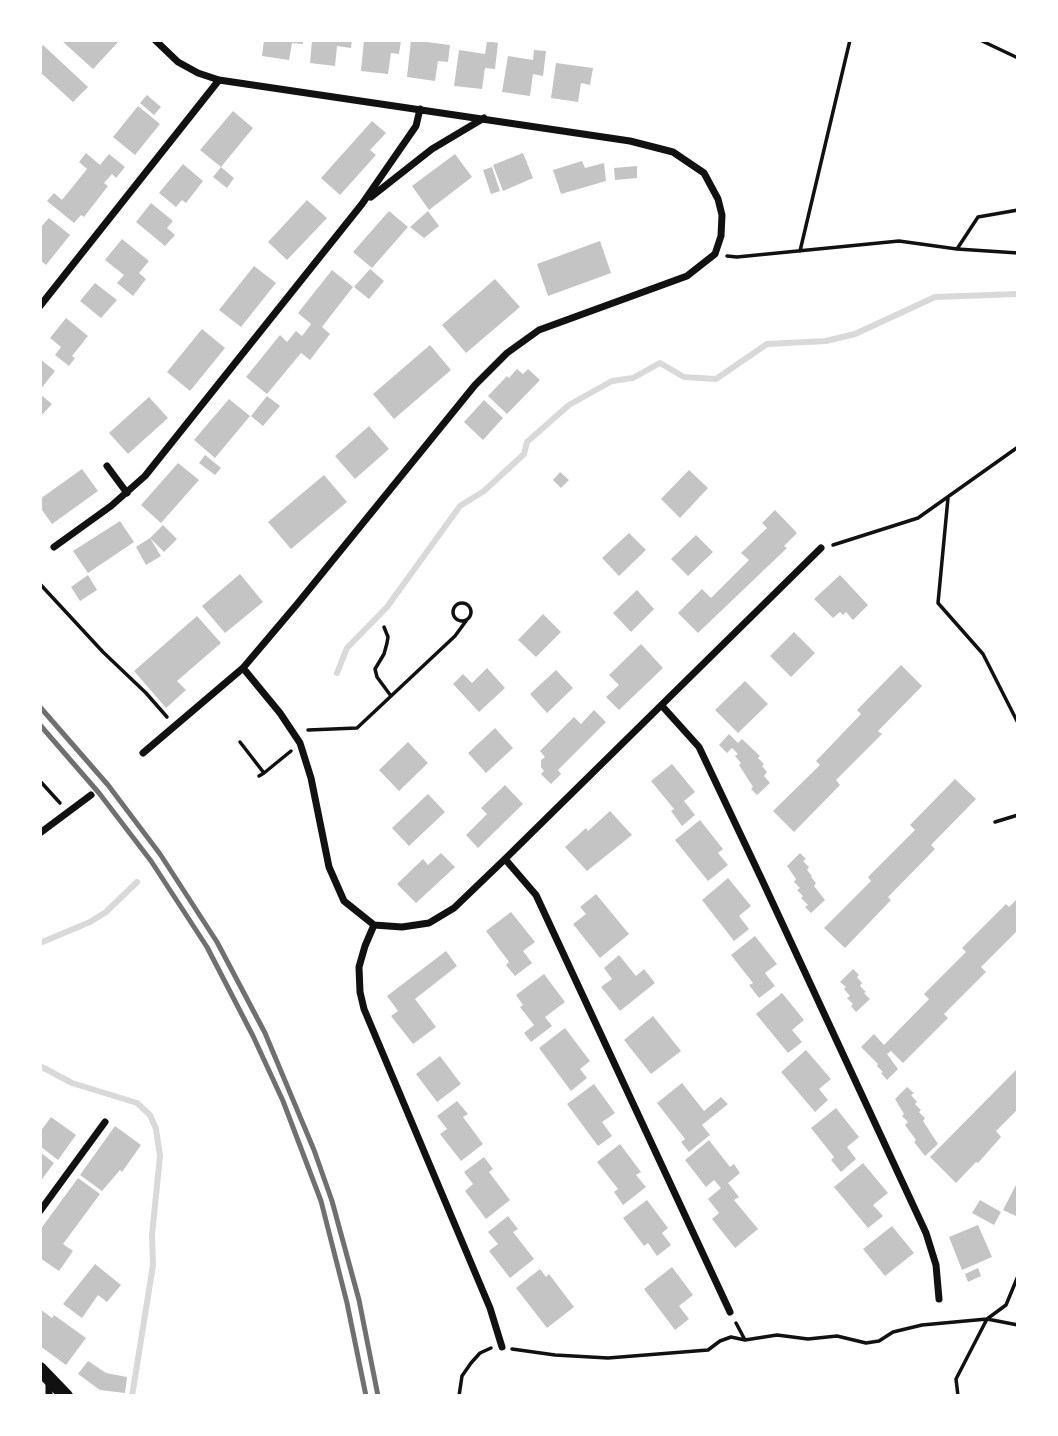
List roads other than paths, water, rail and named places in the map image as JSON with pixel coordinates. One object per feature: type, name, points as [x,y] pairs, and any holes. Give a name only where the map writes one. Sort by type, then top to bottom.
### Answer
[{"type":"main road","points":[[45,1373],[66,1396]]},
{"type":"street","points":[[143,753],[243,668],[475,385],[507,353],[539,330],[687,276],[715,254],[721,236],[722,215],[718,199],[704,173],[673,152],[630,141],[219,80],[178,62],[155,40]]},
{"type":"street","points":[[40,306],[219,80]]},
{"type":"street","points":[[54,547],[127,493],[153,466],[362,204],[416,126],[420,109]]},
{"type":"street","points":[[362,204],[432,149],[484,118]]},
{"type":"street","points":[[107,466],[127,493]]},
{"type":"street","points":[[243,668],[280,713],[300,743],[311,778],[329,867],[344,901],[374,925],[402,927],[429,923],[453,908],[505,859],[821,548]]},
{"type":"street","points":[[663,706],[699,747],[763,882],[926,1233],[936,1265],[939,1299]]},
{"type":"street","points":[[40,833],[91,795]]},
{"type":"street","points":[[505,859],[536,895],[730,1312]]},
{"type":"street","points":[[374,925],[359,967],[364,1009],[490,1308],[502,1347]]},
{"type":"street","points":[[40,1211],[105,1122]]},
{"type":"street","points":[[45,1373],[49,1396]]},
{"type":"waterway","points":[[337,673],[347,648],[387,607],[460,506],[484,491],[524,454],[527,442],[569,405],[612,381],[633,378],[660,363],[684,377],[716,379],[767,344],[826,341],[855,334],[935,297],[1018,294]]},
{"type":"waterway","points":[[40,943],[90,922],[106,912],[137,882]]},
{"type":"waterway","points":[[40,1066],[72,1083],[137,1103],[150,1115],[156,1129],[160,1156],[152,1235],[153,1265],[132,1396]]},
{"type":"railway","points":[[40,707],[108,785],[160,854],[217,942],[265,1033],[314,1150],[332,1201],[359,1300],[378,1396]]},
{"type":"railway","points":[[40,725],[99,793],[151,861],[207,947],[253,1036],[283,1101],[321,1201],[347,1303],[366,1396]]}]
